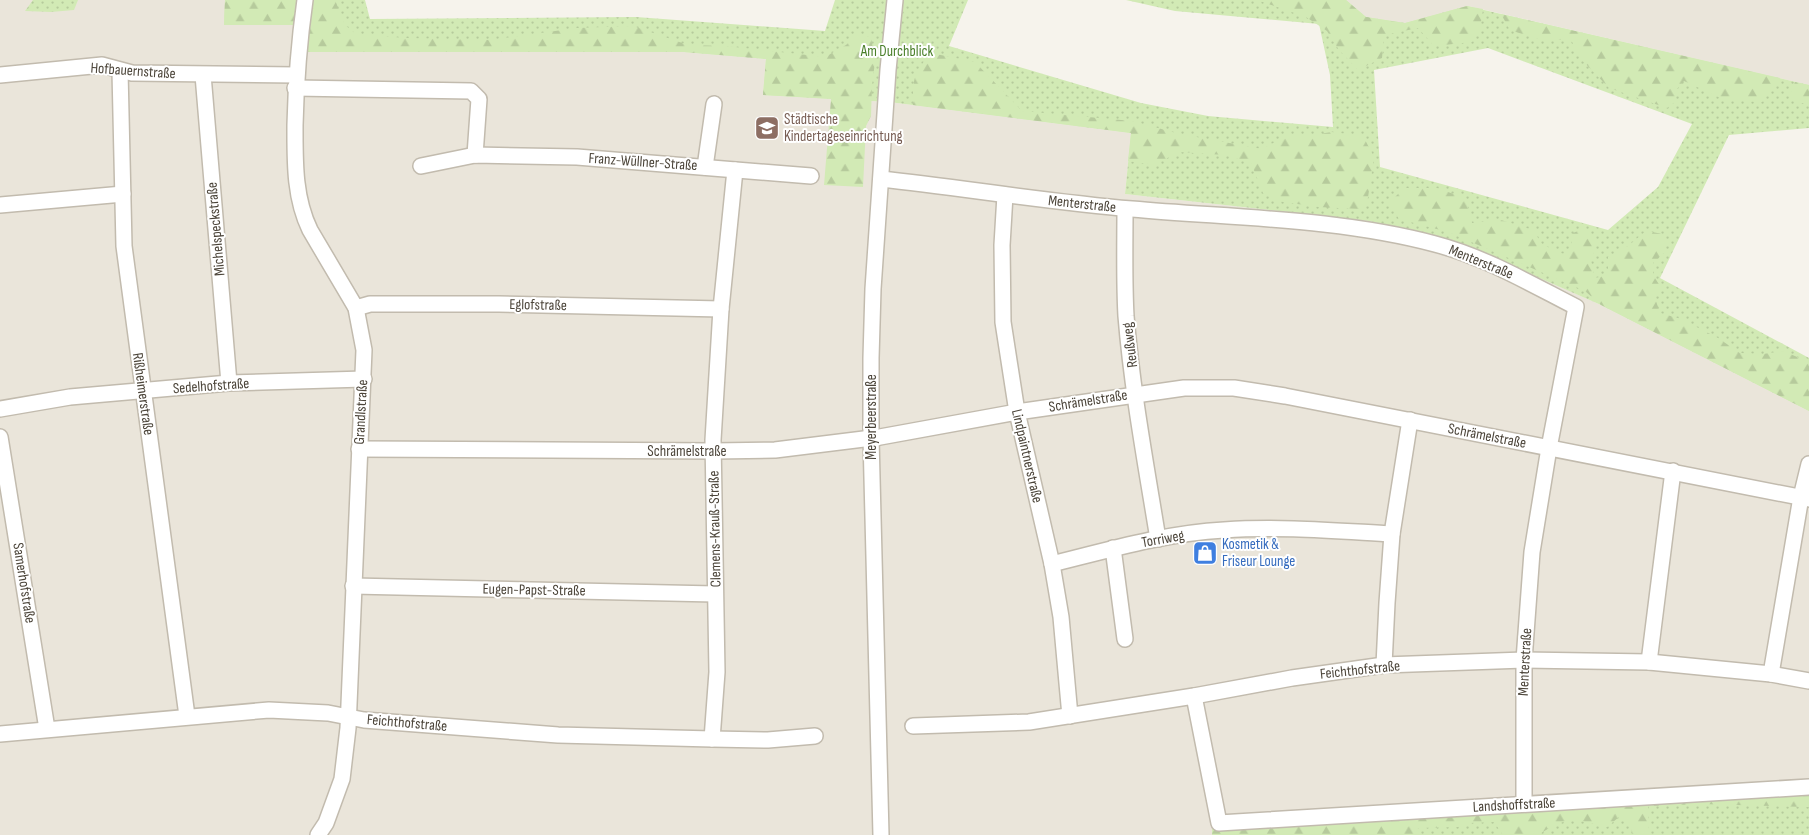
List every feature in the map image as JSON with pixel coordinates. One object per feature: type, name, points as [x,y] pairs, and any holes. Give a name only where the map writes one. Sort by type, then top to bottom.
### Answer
[{"type":"street","name":"Grandlstraße","points":[[305,0],[296,82],[294,167],[305,219],[356,308],[364,350],[348,716],[342,779],[326,823],[318,835]]},
{"type":"street","name":"Meyerbeerstraße","points":[[881,835],[871,438],[873,289],[895,0]]},
{"type":"street","name":"Hofbauernstraße","points":[[0,76],[102,65],[132,73],[203,75],[296,82]]},
{"type":"street","name":"Rißheimerstraße","points":[[120,71],[124,246],[188,716]]},
{"type":"street","name":"Michelspeckstraße","points":[[203,75],[229,383]]},
{"type":"street","points":[[296,82],[471,92],[479,99],[475,155]]},
{"type":"street","points":[[706,167],[714,104]]},
{"type":"street","name":"Franz-Wüllner-Straße","points":[[422,166],[475,155],[577,158],[811,176]]},
{"type":"street","name":"Clemens-Krauß-Straße","points":[[712,739],[717,672],[714,451],[722,309],[735,170]]},
{"type":"street","name":"Menterstraße","points":[[881,179],[1125,209],[1293,222],[1397,236],[1436,244],[1464,254],[1516,276],[1576,307],[1548,448],[1532,552],[1524,660],[1524,804]]},
{"type":"street","points":[[0,205],[123,194]]},
{"type":"street","name":"Lindpaintnerstraße","points":[[1005,195],[1002,245],[1003,322],[1017,412],[1052,564],[1061,617],[1070,716]]},
{"type":"street","name":"Reußweg","points":[[1125,209],[1124,272],[1126,316],[1158,538]]},
{"type":"street","name":"Eglofstraße","points":[[356,308],[370,304],[450,304],[722,309]]},
{"type":"street","name":"Sedelhofstraße","points":[[0,409],[70,398],[229,383],[364,380]]},
{"type":"street","name":"Schrämelstraße","points":[[359,449],[774,450],[871,438],[1017,412],[1136,394],[1184,388],[1234,388],[1410,420],[1805,498]]},
{"type":"street","points":[[1384,665],[1392,534],[1410,420]]},
{"type":"street","name":"Samerhofstraße","points":[[0,437],[47,729]]},
{"type":"street","points":[[1771,674],[1805,498],[1809,464]]},
{"type":"street","points":[[1649,662],[1673,471]]},
{"type":"street","name":"Torriweg","points":[[1052,564],[1158,538],[1224,530],[1281,529],[1392,534]]},
{"type":"street","points":[[1113,548],[1125,639]]},
{"type":"street","name":"Eugen-Papst-Straße","points":[[353,586],[716,594]]},
{"type":"street","name":"Feichthofstraße","points":[[913,726],[1029,722],[1194,696],[1298,677],[1384,665],[1524,660],[1649,662],[1771,674],[1809,681]]},
{"type":"street","name":"Landshoffstraße","points":[[1194,696],[1219,822],[1809,787]]},
{"type":"street","name":"Feichthofstraße","points":[[0,734],[269,710],[328,713],[364,720],[558,735],[768,740],[815,736]]},
{"type":"shaded area","points":[[0,0],[225,0],[225,24],[309,25],[306,52],[684,52],[766,59],[763,95],[889,102],[1131,133],[1125,194],[1369,221],[1457,242],[1531,274],[1601,305],[1809,411],[1809,795],[1213,829],[1212,835],[0,835]]},
{"type":"shaded area","points":[[1346,0],[1809,0],[1809,85],[1468,6],[1405,23],[1366,17]]},
{"type":"green space","points":[[33,0],[78,0],[74,10],[51,12],[25,11]]},
{"type":"green space","name":"Am Durchblick","points":[[225,0],[365,0],[370,19],[636,17],[825,31],[835,0],[968,0],[949,46],[1141,103],[1208,116],[1333,127],[1330,75],[1319,24],[1175,11],[1126,0],[1346,0],[1366,17],[1405,23],[1467,6],[1809,85],[1809,128],[1729,135],[1660,278],[1809,358],[1809,411],[1601,305],[1457,242],[1369,221],[1125,194],[1131,133],[889,102],[763,95],[766,59],[684,52],[306,52],[309,25],[224,25]],"holes":[[[1488,48],[1692,124],[1658,187],[1608,230],[1380,167],[1374,70]]]},
{"type":"green space","points":[[225,0],[335,0],[345,25],[356,34],[405,38],[489,40],[577,28],[633,26],[688,45],[725,46],[825,57],[846,45],[857,34],[871,37],[875,62],[871,116],[866,126],[863,187],[824,185],[831,99],[763,95],[766,59],[684,52],[306,52],[309,25],[224,25]]},
{"type":"green space","points":[[1257,0],[1346,0],[1366,17],[1405,23],[1467,6],[1483,9],[1480,30],[1472,42],[1434,46],[1418,28],[1384,35],[1382,58],[1358,70],[1339,50],[1327,31],[1306,17]]},
{"type":"green space","points":[[1501,14],[1780,78],[1762,102],[1725,100],[1684,81],[1677,89],[1675,102],[1667,108],[1609,88],[1582,60],[1571,40],[1538,39],[1510,30]]},
{"type":"green space","points":[[931,53],[975,62],[1022,111],[1132,121],[1180,134],[1262,149],[1288,135],[1312,135],[1332,132],[1363,136],[1374,157],[1367,204],[1357,209],[1319,207],[1283,202],[1263,193],[1251,163],[1225,155],[1179,152],[1154,165],[1128,161],[1131,133],[913,105],[915,77]]},
{"type":"green space","points":[[1795,82],[1809,85],[1809,103],[1801,103],[1790,95]]},
{"type":"green space","points":[[1404,188],[1437,188],[1470,200],[1468,208],[1472,223],[1501,220],[1533,230],[1542,244],[1560,253],[1570,255],[1573,233],[1583,229],[1597,244],[1591,261],[1595,278],[1608,275],[1608,257],[1628,246],[1646,231],[1663,234],[1666,251],[1653,263],[1653,275],[1660,286],[1655,298],[1660,313],[1681,319],[1718,338],[1740,353],[1763,354],[1783,351],[1809,362],[1809,411],[1601,305],[1585,291],[1448,232],[1399,219],[1389,203]]},
{"type":"green space","points":[[1809,795],[1809,835],[1212,835],[1212,829]]},
{"type":"green space","points":[[1809,795],[1809,807],[1702,804],[1648,806],[1649,835],[1632,835],[1631,825],[1619,817],[1607,827],[1572,819],[1554,825],[1538,835],[1503,835],[1494,822],[1469,823],[1458,827],[1418,828],[1417,835],[1212,835],[1212,829]]},
{"type":"place","name":"Städtische Kindertageseinrichtung","points":[[767,128]]},
{"type":"place","name":"Kosmetik & Friseur Lounge","points":[[1205,553]]}]
